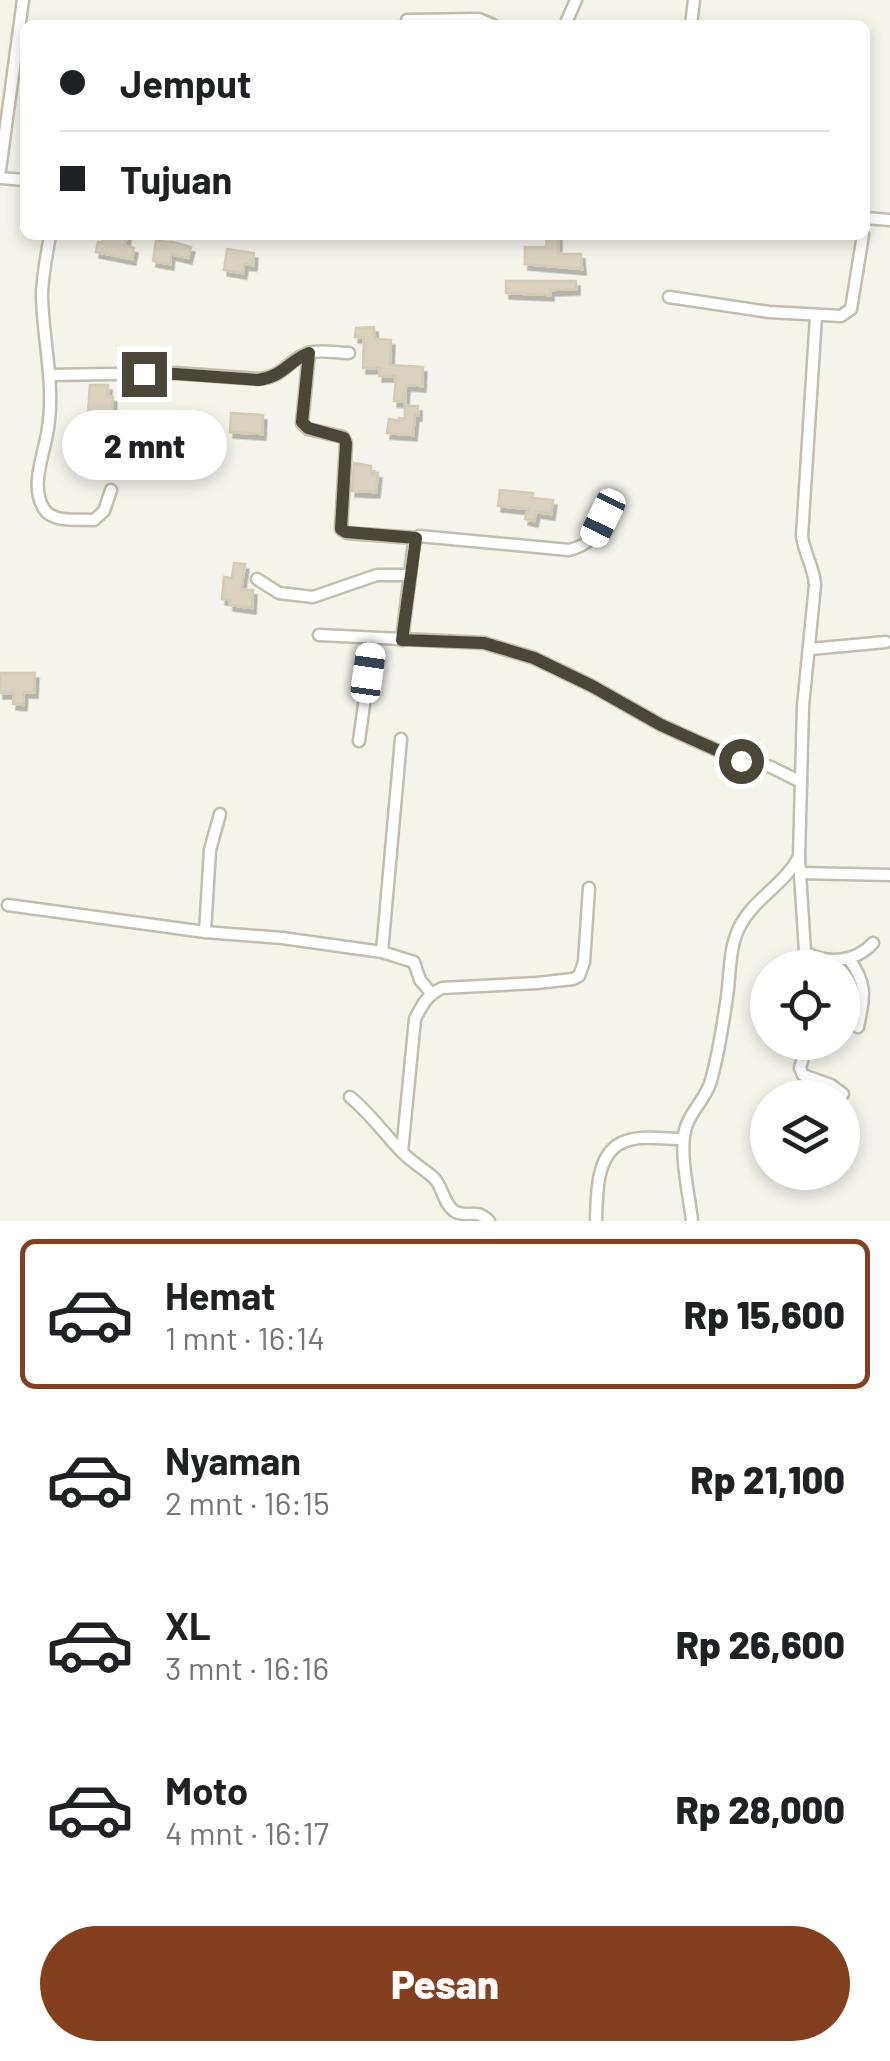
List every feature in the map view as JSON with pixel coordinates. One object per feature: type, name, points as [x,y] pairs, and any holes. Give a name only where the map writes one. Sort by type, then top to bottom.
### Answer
[{"type":"street","points":[[408,20],[481,20]]},
{"type":"street","points":[[0,170],[20,22]]},
{"type":"street","points":[[49,240],[42,294],[50,375],[48,430],[38,474],[38,494],[48,515],[94,520],[104,511],[110,490]]},
{"type":"street","points":[[669,297],[841,316],[851,309],[862,240]]},
{"type":"street","points":[[805,950],[799,857],[803,706],[814,576],[802,536],[816,316]]},
{"type":"street","points":[[50,375],[176,374],[258,380],[283,372],[309,353],[349,354]]},
{"type":"street","points":[[309,353],[302,422],[308,428],[344,438],[341,529],[346,532],[416,538],[422,535],[570,550],[593,539],[603,518]]},
{"type":"street","points":[[402,640],[416,538]]},
{"type":"street","points":[[257,579],[279,592],[313,597],[377,576],[410,576]]},
{"type":"street","points":[[318,635],[484,643],[534,658],[661,725],[741,761],[771,768],[801,782]]},
{"type":"street","points":[[359,740],[373,639]]},
{"type":"street","points":[[810,649],[886,642]]},
{"type":"street","points":[[382,952],[401,739]]},
{"type":"street","points":[[204,932],[210,850],[220,814]]},
{"type":"street","points":[[692,1221],[684,1139],[690,1118],[711,1080],[736,933],[760,898],[799,857]]},
{"type":"street","points":[[800,873],[890,876]]},
{"type":"street","points":[[402,1152],[416,1019],[431,994],[442,988],[579,976],[584,962],[590,888]]},
{"type":"street","points":[[8,905],[382,952],[414,962],[420,980],[431,994]]},
{"type":"street","points":[[860,955],[873,943]]},
{"type":"street","points":[[860,974],[864,997],[860,1017]]},
{"type":"street","points":[[802,1060],[803,1075],[817,1080]]},
{"type":"street","points":[[350,1097],[402,1152],[435,1179],[451,1209],[457,1213],[479,1213],[489,1221]]},
{"type":"street","points":[[596,1221],[599,1177],[614,1147],[630,1139],[684,1139]]},
{"type":"building","points":[[126,240],[125,246],[134,248],[132,259],[96,252],[98,242]]},
{"type":"building","points":[[547,240],[558,240],[558,254],[581,254],[582,269],[525,264],[525,247],[546,247]]},
{"type":"building","points":[[156,241],[191,247],[188,258],[171,254],[170,264],[153,261]]},
{"type":"building","points":[[227,249],[254,253],[253,265],[244,264],[243,273],[224,270]]},
{"type":"building","points":[[506,281],[576,281],[576,289],[550,290],[550,295],[506,293]]},
{"type":"building","points":[[374,327],[375,339],[391,340],[390,365],[423,367],[422,386],[406,385],[405,402],[394,401],[396,376],[379,376],[380,368],[363,368],[364,337],[355,337],[356,328]]},
{"type":"building","points":[[90,385],[108,385],[108,397],[113,397],[112,413],[88,413]]},
{"type":"building","points":[[405,406],[418,406],[413,435],[387,433],[389,419],[405,419]]},
{"type":"building","points":[[231,413],[263,415],[262,434],[230,432]]},
{"type":"building","points":[[165,426],[189,426],[190,451],[166,451]]},
{"type":"building","points":[[354,463],[371,466],[371,473],[378,473],[376,492],[352,491]]},
{"type":"building","points":[[500,490],[533,493],[532,498],[553,500],[551,514],[536,512],[534,521],[525,519],[528,509],[498,506]]},
{"type":"building","points":[[234,563],[245,564],[241,590],[253,590],[252,608],[230,605],[230,600],[222,599],[224,577],[232,578]]},
{"type":"building","points":[[0,673],[35,673],[34,692],[24,692],[23,705],[13,704],[14,693],[0,693]]},
{"type":"route","points":[[144,374],[258,380],[283,372],[309,353],[302,422],[308,428],[344,438],[346,443],[341,529],[416,538],[402,640],[484,643],[534,658],[661,725],[741,761]]}]
